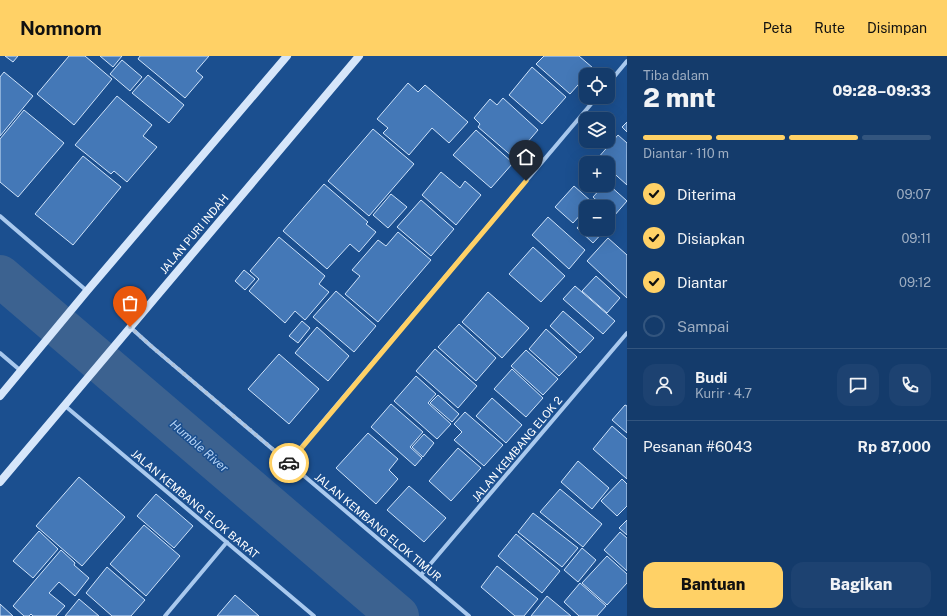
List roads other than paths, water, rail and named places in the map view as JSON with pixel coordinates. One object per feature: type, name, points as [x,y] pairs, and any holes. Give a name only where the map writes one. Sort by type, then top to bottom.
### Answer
[{"type":"main road","points":[[0,396],[87,291],[288,56]]},
{"type":"main road","name":"JALAN PURI INDAH","points":[[0,482],[358,56]]},
{"type":"street","points":[[615,76],[627,61]]},
{"type":"street","points":[[289,463],[308,438],[591,104]]},
{"type":"street","points":[[0,216],[87,291]]},
{"type":"street","name":"JALAN KEMBANG ELOK TIMUR","points":[[130,327],[469,616]]},
{"type":"street","name":"JALAN KEMBANG ELOK 2","points":[[421,575],[627,333]]},
{"type":"street","points":[[0,353],[21,371]]},
{"type":"street","name":"JALAN KEMBANG ELOK BARAT","points":[[64,406],[314,616]]},
{"type":"street","points":[[165,616],[227,542]]},
{"type":"waterway","name":"Humble River","points":[[0,276],[398,616]]}]
